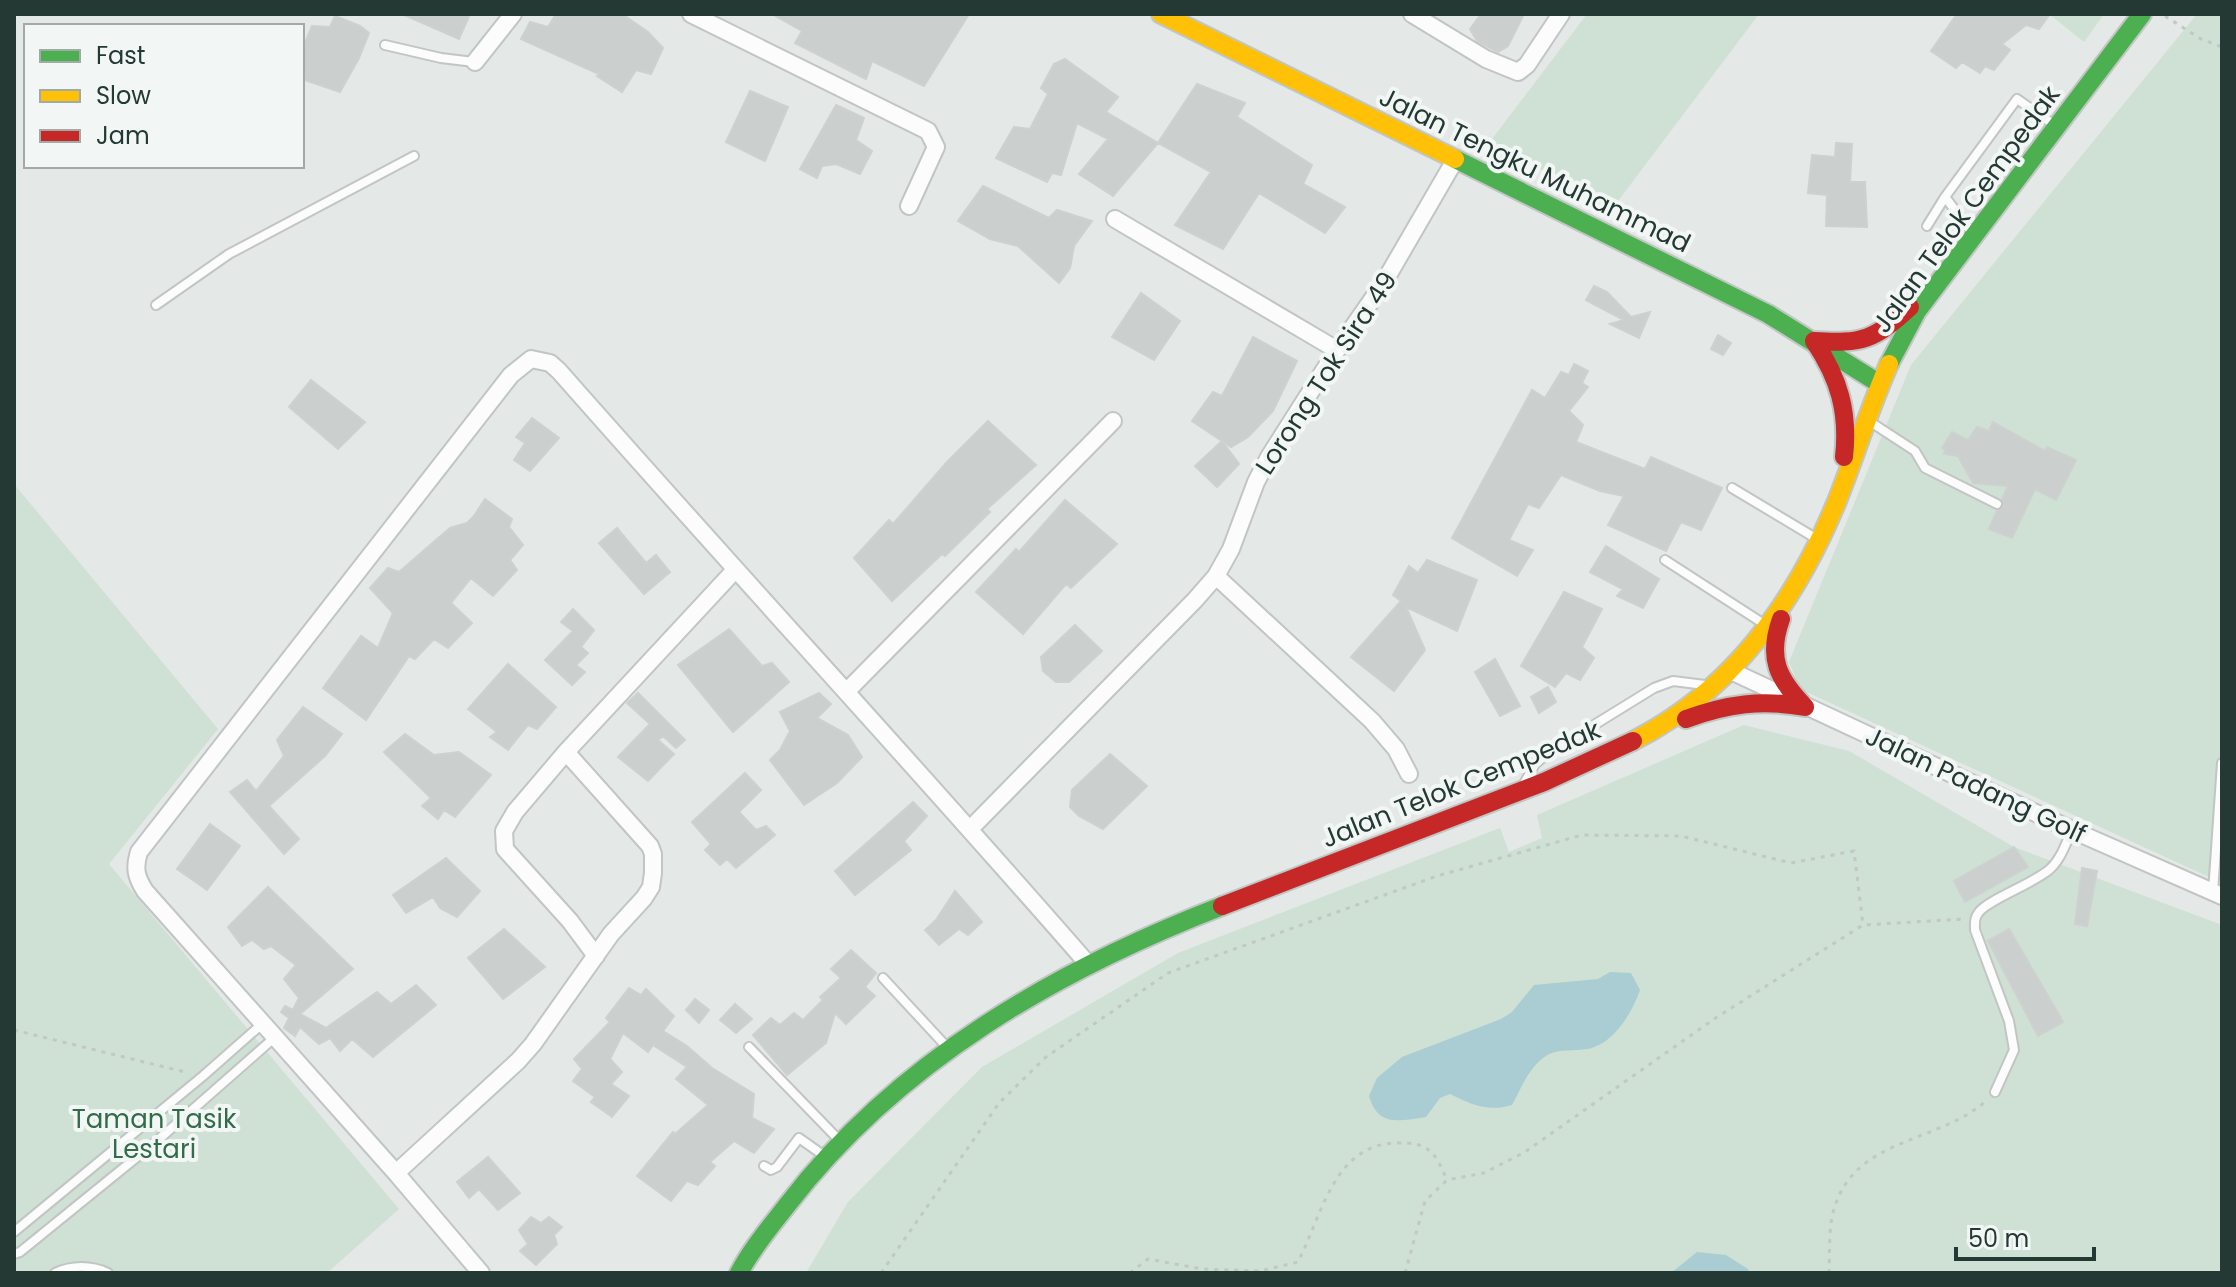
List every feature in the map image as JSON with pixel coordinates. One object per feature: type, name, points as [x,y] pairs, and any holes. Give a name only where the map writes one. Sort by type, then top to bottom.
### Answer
[{"type":"main road","name":"Jalan Telok Cempedak","points":[[739,1273],[748,1256],[826,1158],[917,1074],[994,1017],[1088,964],[1191,918],[1577,770],[1682,713],[1715,686],[1768,626],[1795,587],[1834,507],[1880,384],[1903,333],[2142,14]]},
{"type":"main road","name":"Jalan Tengku Muhammad","points":[[1165,15],[1716,288],[1814,341],[1880,384]]},
{"type":"main road","points":[[1814,341],[1861,343],[1876,336],[1947,271]]},
{"type":"main road","points":[[1814,341],[1837,377],[1847,415],[1847,440],[1834,507]]},
{"type":"main road","points":[[1795,587],[1776,628],[1773,661],[1787,688],[1805,707]]},
{"type":"main road","points":[[1649,733],[1725,705],[1751,700],[1805,707]]},
{"type":"street","points":[[475,62],[513,14]]},
{"type":"street","points":[[691,14],[928,131],[936,147],[909,206]]},
{"type":"street","points":[[1412,14],[1486,59],[1518,72],[1527,65],[1561,14]]},
{"type":"street","name":"Lorong Tok Sira 49","points":[[970,829],[1216,576],[1231,549],[1251,494],[1269,457],[1383,284],[1455,160]]},
{"type":"street","points":[[1115,219],[1337,350]]},
{"type":"street","points":[[481,1273],[145,891],[137,878],[135,866],[139,852],[220,746],[502,387],[521,365],[531,359],[541,359],[559,371],[1088,964]]},
{"type":"street","points":[[847,691],[1113,421]]},
{"type":"street","points":[[596,956],[570,921],[505,849],[503,840],[508,821],[566,752],[735,570]]},
{"type":"street","points":[[1216,576],[1372,721],[1396,749],[1409,774]]},
{"type":"street","name":"Jalan Padang Golf","points":[[1731,671],[2217,894]]},
{"type":"street","points":[[396,1173],[518,1061],[651,887],[653,854],[606,795],[566,752]]},
{"type":"lane","points":[[385,45],[475,62]]},
{"type":"lane","points":[[1927,226],[2017,99],[2057,126]]},
{"type":"lane","points":[[156,305],[229,254],[414,156]]},
{"type":"lane","points":[[1945,197],[1974,235]]},
{"type":"lane","points":[[1867,420],[1915,451],[1925,468],[1997,504]]},
{"type":"lane","points":[[1732,488],[1818,539]]},
{"type":"lane","points":[[1665,560],[1768,626]]},
{"type":"lane","points":[[1518,793],[1535,764],[1547,754],[1654,688],[1673,681],[1715,686]]},
{"type":"lane","points":[[2217,894],[2222,763]]},
{"type":"lane","points":[[1995,1092],[2014,1050],[2009,1021],[1975,930],[1975,918],[1980,909],[2023,887],[2051,868],[2061,855],[2072,830]]},
{"type":"lane","points":[[883,978],[949,1049]]},
{"type":"lane","points":[[14,1232],[262,1024]]},
{"type":"lane","points":[[14,1254],[102,1188],[274,1038]]},
{"type":"lane","points":[[749,1047],[843,1143]]},
{"type":"lane","points":[[764,1166],[771,1170],[777,1167],[799,1138],[826,1158]]},
{"type":"lane","points":[[55,1273],[83,1266],[108,1273]]},
{"type":"path","points":[[2162,14],[2201,39],[2222,47]]},
{"type":"path","points":[[881,1273],[999,1103],[1046,1057],[1168,973],[1437,876],[1582,835],[1681,836],[1791,863],[1854,851],[1863,925]]},
{"type":"path","points":[[1405,1273],[1425,1201],[1447,1180],[1484,1173],[1525,1152],[1717,1017],[1863,925],[1975,918]]},
{"type":"path","points":[[14,1030],[203,1076]]},
{"type":"path","points":[[1829,1273],[1834,1208],[1851,1174],[1864,1162],[1898,1144],[1940,1128],[1982,1104],[1995,1092]]},
{"type":"path","points":[[1130,1273],[1148,1259],[1202,1269],[1245,1271],[1260,1271],[1298,1262],[1341,1171],[1360,1152],[1381,1143],[1420,1143],[1436,1155],[1447,1180]]},
{"type":"green space","points":[[1587,14],[1759,14],[1618,201],[1486,147]]},
{"type":"green space","points":[[2049,14],[2104,14],[2084,42]]},
{"type":"green space","points":[[2197,14],[2222,14],[2222,883],[1800,689],[1789,662],[1911,365]]},
{"type":"green space","name":"Taman Tasik Lestari","points":[[14,484],[218,729],[109,864],[399,1209],[327,1273],[14,1273]]},
{"type":"green space","points":[[1744,725],[1849,751],[2014,847],[2222,925],[2222,1273],[806,1273],[848,1202],[982,1067],[1178,953],[1500,828],[1509,852],[1542,838],[1537,815]]},
{"type":"water","points":[[1610,972],[1631,973],[1640,990],[1620,1027],[1596,1046],[1557,1051],[1542,1059],[1527,1076],[1512,1105],[1495,1108],[1480,1106],[1450,1094],[1440,1098],[1426,1117],[1398,1120],[1384,1117],[1373,1106],[1369,1096],[1377,1078],[1402,1057],[1501,1019],[1512,1012],[1534,985],[1598,979]]},
{"type":"water","points":[[1697,1252],[1726,1255],[1748,1269],[1749,1273],[1671,1273]]},
{"type":"building","points":[[402,14],[470,14],[459,39]]},
{"type":"building","points":[[556,14],[622,14],[648,32],[663,48],[651,74],[636,70],[622,92],[597,76],[599,74],[521,39],[530,22],[548,27]]},
{"type":"building","points":[[772,14],[969,14],[924,86],[872,61],[866,79],[795,43],[802,31]]},
{"type":"building","points":[[1481,14],[1524,14],[1508,46],[1498,52],[1477,41],[1470,29]]},
{"type":"building","points":[[1957,14],[2050,14],[2039,29],[2026,25],[2002,44],[2010,50],[1994,70],[1985,66],[1980,73],[1962,62],[1956,68],[1931,51]]},
{"type":"building","points":[[335,16],[369,33],[340,92],[304,80],[304,45],[312,26],[330,27]]},
{"type":"building","points":[[1065,59],[1118,97],[1106,112],[1158,143],[1113,196],[1079,174],[1108,139],[1077,123],[1061,175],[1052,173],[1047,182],[996,158],[1014,127],[1030,129],[1048,94],[1041,88],[1054,64]]},
{"type":"building","points":[[1197,84],[1245,103],[1237,117],[1312,165],[1303,184],[1345,207],[1325,233],[1259,193],[1223,249],[1175,225],[1211,172],[1158,143]]},
{"type":"building","points":[[750,91],[788,107],[765,161],[726,142]]},
{"type":"building","points":[[836,105],[864,118],[856,140],[872,151],[860,174],[836,164],[822,166],[817,178],[800,169]]},
{"type":"building","points":[[1836,143],[1852,144],[1850,182],[1865,182],[1867,227],[1826,226],[1827,195],[1808,193],[1812,155],[1835,157]]},
{"type":"building","points":[[983,186],[1049,218],[1057,210],[1092,221],[1074,246],[1070,268],[1059,283],[1018,246],[990,239],[958,221]]},
{"type":"building","points":[[1594,286],[1607,292],[1631,317],[1650,312],[1639,338],[1610,324],[1624,320],[1586,300]]},
{"type":"building","points":[[1141,293],[1180,321],[1154,360],[1112,337]]},
{"type":"building","points":[[1718,335],[1731,343],[1723,355],[1711,349]]},
{"type":"building","points":[[1253,337],[1297,361],[1273,411],[1248,437],[1231,447],[1192,421],[1213,392],[1222,396]]},
{"type":"building","points":[[1574,364],[1588,371],[1582,383],[1588,387],[1569,411],[1583,425],[1576,442],[1645,469],[1651,457],[1722,488],[1701,530],[1681,522],[1666,551],[1608,525],[1624,496],[1600,491],[1561,475],[1539,508],[1528,504],[1509,540],[1533,550],[1517,576],[1452,538],[1532,390],[1545,398],[1561,372],[1569,375]]},
{"type":"building","points":[[311,380],[365,422],[338,449],[289,407]]},
{"type":"building","points":[[532,418],[559,438],[530,471],[514,460],[525,443],[516,437]]},
{"type":"building","points":[[988,421],[1036,465],[987,509],[990,512],[945,556],[942,554],[892,601],[854,558],[889,520],[893,524]]},
{"type":"building","points":[[1993,422],[2045,451],[2047,447],[2076,460],[2056,500],[2035,489],[2012,538],[1989,529],[1997,511],[2004,506],[2002,499],[2008,486],[1973,483],[1958,456],[1944,454],[1942,448],[1952,432],[1968,440],[1977,427],[1989,431]]},
{"type":"building","points":[[1222,441],[1239,464],[1217,487],[1195,466]]},
{"type":"building","points":[[485,499],[512,519],[509,527],[523,545],[510,560],[517,570],[493,596],[471,578],[451,603],[472,623],[448,648],[434,639],[415,659],[409,656],[366,720],[323,688],[361,636],[378,648],[393,613],[370,588],[388,568],[399,572],[450,528],[467,523]]},
{"type":"building","points":[[1065,500],[1117,544],[1071,588],[1066,584],[1023,634],[976,592],[1016,549],[1019,552]]},
{"type":"building","points":[[617,528],[646,563],[656,555],[670,572],[644,594],[599,543]]},
{"type":"building","points":[[1606,546],[1659,579],[1643,608],[1617,596],[1623,589],[1590,572]]},
{"type":"building","points":[[1427,560],[1477,580],[1457,631],[1406,607],[1425,650],[1394,691],[1351,657],[1401,601],[1393,595],[1409,566],[1418,573]]},
{"type":"building","points":[[1564,592],[1602,609],[1582,647],[1594,658],[1580,680],[1566,673],[1555,687],[1521,666]]},
{"type":"building","points":[[573,609],[594,630],[581,647],[588,653],[576,665],[585,672],[572,685],[545,660],[573,631],[561,622]]},
{"type":"building","points":[[1075,625],[1102,651],[1069,682],[1056,682],[1043,671],[1041,657]]},
{"type":"building","points":[[729,629],[762,666],[772,663],[789,682],[733,732],[678,665]]},
{"type":"building","points":[[1495,659],[1520,706],[1500,716],[1475,672]]},
{"type":"building","points":[[508,664],[556,707],[537,729],[528,725],[508,750],[490,737],[497,732],[468,709]]},
{"type":"building","points":[[1548,687],[1556,702],[1539,713],[1531,697]]},
{"type":"building","points":[[638,693],[685,740],[676,748],[663,736],[658,740],[674,754],[648,781],[618,757],[650,724],[627,703]]},
{"type":"building","points":[[819,693],[831,704],[817,718],[848,735],[862,757],[837,783],[804,805],[770,760],[780,750],[790,731],[780,712]]},
{"type":"building","points":[[303,707],[342,734],[325,756],[269,806],[299,839],[284,854],[230,792],[247,780],[256,791],[284,756],[277,740]]},
{"type":"building","points":[[405,734],[434,755],[459,752],[491,775],[455,817],[444,810],[438,819],[422,806],[431,798],[384,752]]},
{"type":"building","points":[[1110,754],[1147,786],[1103,829],[1079,816],[1070,807],[1072,790]]},
{"type":"building","points":[[745,773],[761,790],[739,812],[756,830],[766,826],[775,835],[736,868],[727,859],[720,865],[705,850],[711,844],[692,822]]},
{"type":"building","points":[[913,802],[927,816],[904,841],[911,850],[855,895],[835,871]]},
{"type":"building","points":[[210,824],[240,846],[207,890],[177,869]]},
{"type":"building","points":[[2014,847],[2028,867],[1965,902],[1954,881]]},
{"type":"building","points":[[446,858],[480,891],[457,917],[440,908],[433,897],[406,913],[393,895]]},
{"type":"building","points":[[2082,868],[2097,871],[2087,926],[2075,924]]},
{"type":"building","points":[[268,887],[353,969],[300,1014],[326,1028],[377,992],[391,1004],[416,985],[436,1005],[373,1057],[352,1039],[340,1051],[330,1038],[319,1044],[300,1027],[295,1036],[284,1028],[289,1018],[281,1012],[285,1006],[293,1010],[299,998],[284,979],[296,965],[271,946],[264,949],[252,940],[242,946],[228,927]]},
{"type":"building","points":[[955,891],[982,922],[968,935],[959,929],[939,945],[925,930],[936,920]]},
{"type":"building","points":[[504,929],[545,967],[503,999],[468,958]]},
{"type":"building","points":[[2009,929],[2063,1022],[2038,1036],[1988,941]]},
{"type":"building","points":[[851,950],[876,973],[865,987],[875,996],[846,1024],[835,1013],[826,1043],[787,1075],[753,1035],[771,1018],[780,1025],[794,1013],[803,1020],[823,1000],[820,997],[841,978],[831,969]]},
{"type":"building","points":[[629,988],[641,995],[646,989],[674,1016],[663,1031],[687,1046],[712,1068],[754,1094],[752,1118],[774,1129],[754,1153],[734,1141],[710,1162],[715,1166],[698,1185],[687,1181],[671,1201],[637,1176],[673,1132],[675,1134],[708,1105],[676,1079],[687,1067],[653,1045],[648,1052],[623,1033],[610,1059],[622,1072],[611,1084],[629,1096],[612,1117],[591,1102],[595,1097],[573,1081],[582,1069],[574,1059],[610,1022],[606,1018]]},
{"type":"building","points":[[695,999],[709,1010],[699,1023],[686,1010]]},
{"type":"building","points":[[735,1004],[752,1019],[736,1033],[720,1020]]},
{"type":"building","points":[[488,1157],[520,1193],[498,1210],[479,1189],[469,1198],[457,1182]]},
{"type":"building","points":[[531,1217],[541,1223],[549,1217],[562,1227],[554,1235],[557,1244],[536,1265],[520,1251],[528,1244],[519,1230]]},
{"type":"traffic: fast","points":[[1889,364],[1917,311],[2142,14]]},
{"type":"traffic: fast","points":[[1455,159],[1768,314],[1880,384]]},
{"type":"traffic: fast","points":[[739,1273],[768,1229],[831,1153],[879,1106],[930,1064],[984,1025],[1100,959],[1222,906]]},
{"type":"traffic: slow","points":[[1161,14],[1455,159]]},
{"type":"traffic: slow","points":[[1633,741],[1701,696],[1757,640],[1781,608],[1821,538],[1889,364]]},
{"type":"traffic: jam","points":[[1814,341],[1845,342],[1867,338],[1887,327],[1910,307]]},
{"type":"traffic: jam","points":[[1814,341],[1830,368],[1840,396],[1845,425],[1844,457]]},
{"type":"traffic: jam","points":[[1781,619],[1775,657],[1782,677],[1805,707]]},
{"type":"traffic: jam","points":[[1686,719],[1745,704],[1774,703],[1805,707]]},
{"type":"traffic: jam","points":[[1222,906],[1544,782],[1633,741]]}]
